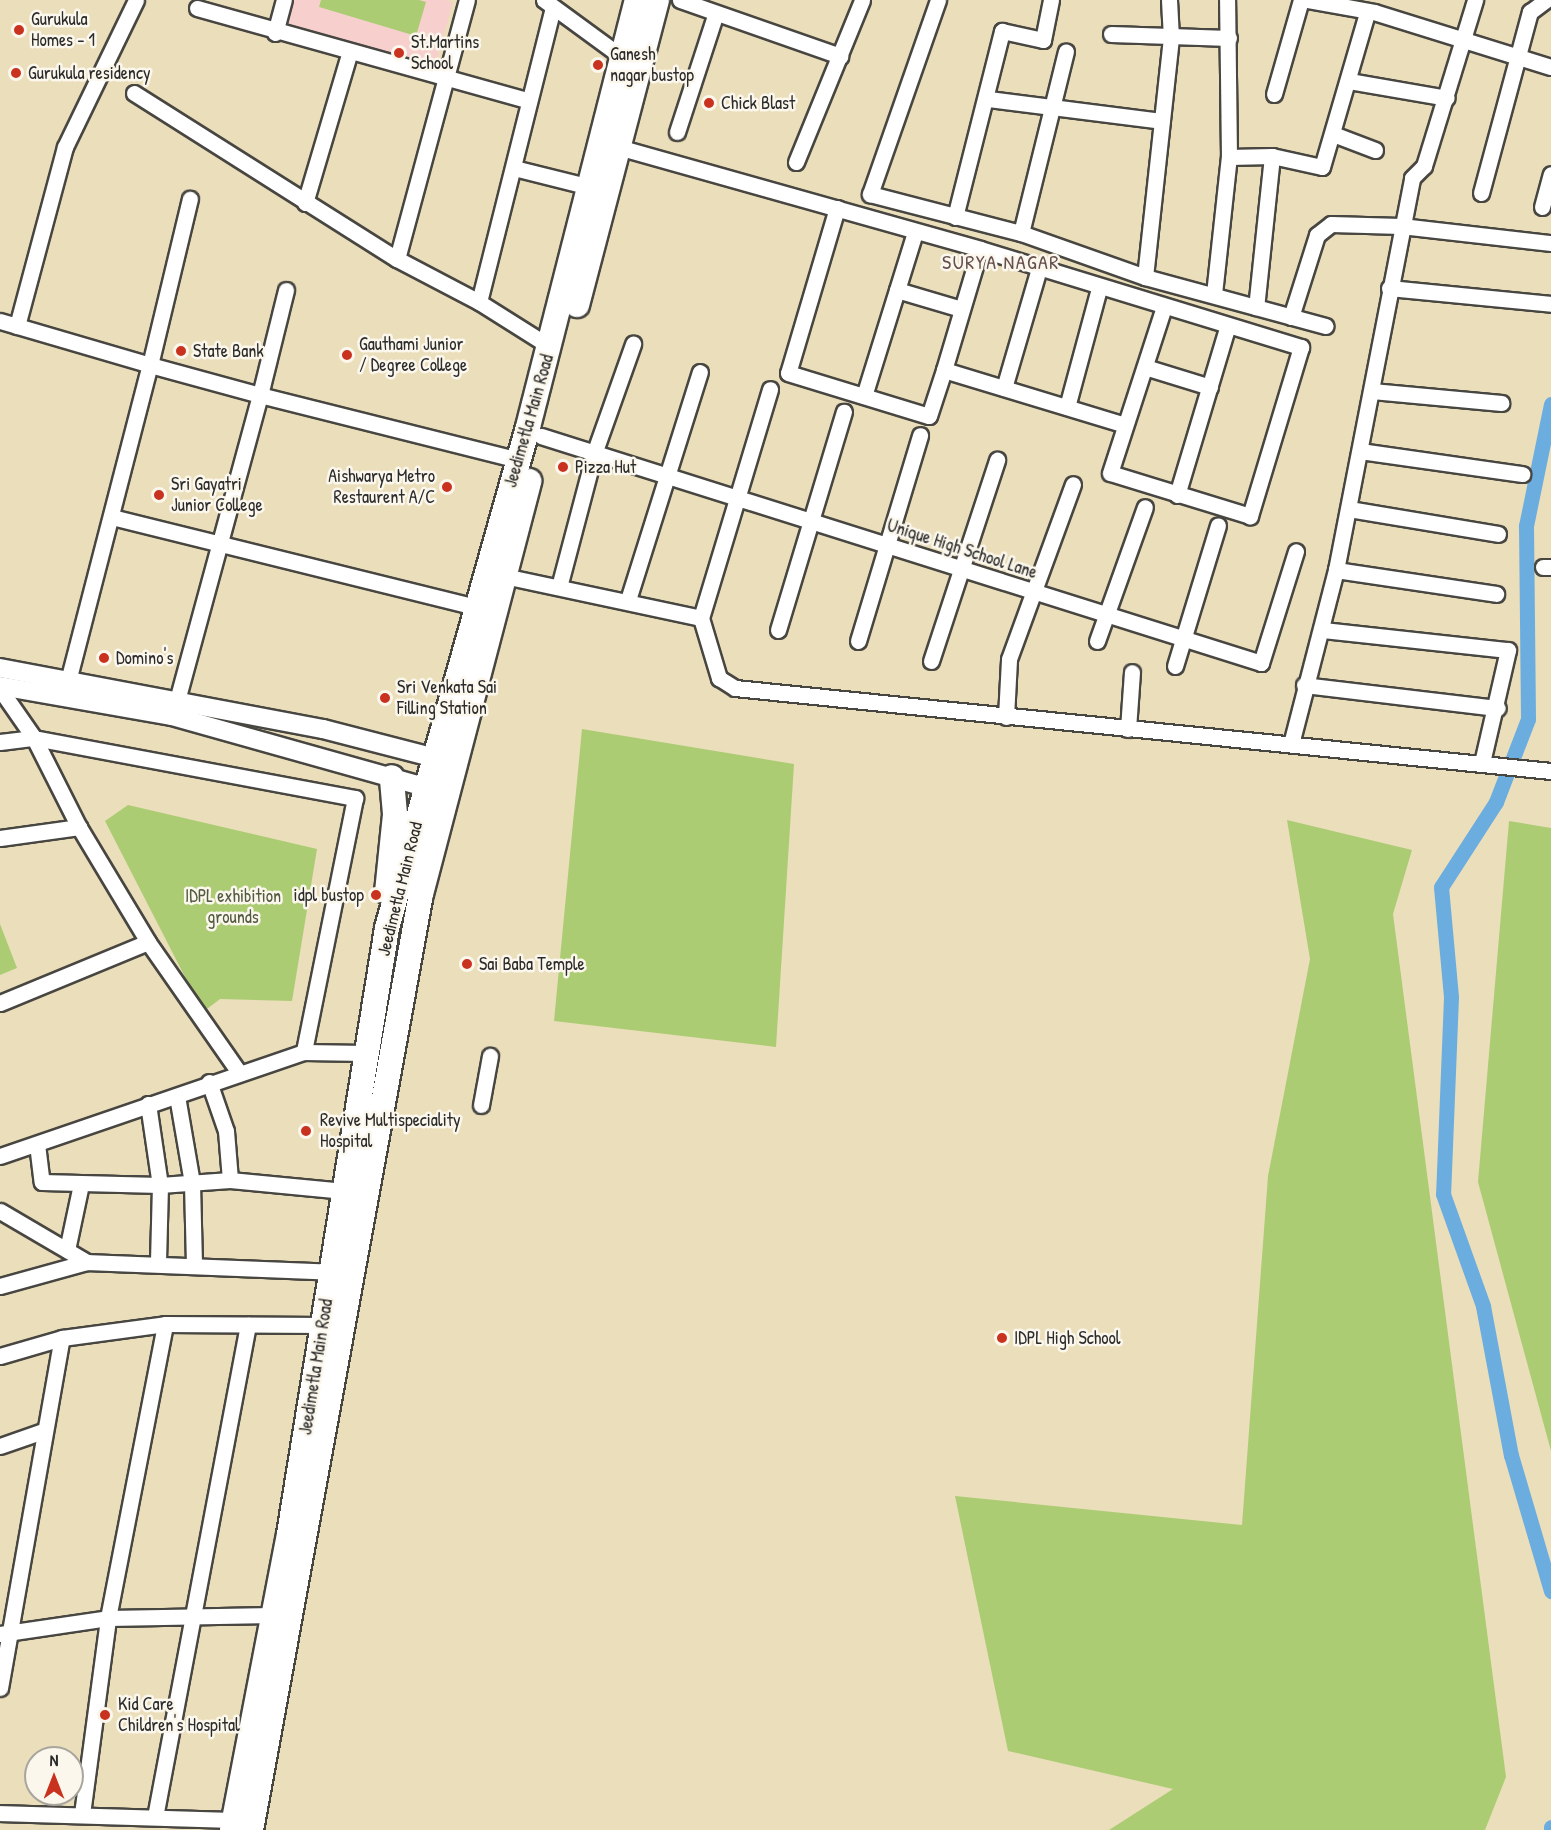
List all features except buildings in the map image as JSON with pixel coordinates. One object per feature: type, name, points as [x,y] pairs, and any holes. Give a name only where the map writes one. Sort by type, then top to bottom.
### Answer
[{"type":"main road","name":"Jeedimetla Main Road","points":[[443,760],[504,576],[540,436],[589,230],[590,187],[637,0]]},
{"type":"main road","name":"Jeedimetla Main Road","points":[[259,1740],[273,1615],[323,1325],[387,928],[435,790],[476,607],[549,346],[618,147],[657,0]]},
{"type":"main road","points":[[387,928],[395,814],[392,777]]},
{"type":"main road","name":"Jeedimetla Main Road","points":[[239,1826],[259,1740],[386,1070],[435,790]]},
{"type":"street","points":[[17,326],[64,147],[136,0]]},
{"type":"street","points":[[275,33],[284,0]]},
{"type":"street","points":[[397,259],[467,0]]},
{"type":"street","points":[[680,0],[840,56]]},
{"type":"street","points":[[796,162],[862,0]]},
{"type":"street","points":[[938,0],[870,194],[1021,233],[1145,277],[1215,294],[1291,318],[1325,326]]},
{"type":"street","points":[[955,216],[988,99],[1002,32],[1043,40],[1051,0]]},
{"type":"street","points":[[1145,277],[1171,38],[1169,0]]},
{"type":"street","points":[[1215,294],[1229,157],[1227,0]]},
{"type":"street","points":[[1274,94],[1301,0]]},
{"type":"street","points":[[1308,0],[1373,8],[1463,43],[1551,67]]},
{"type":"street","points":[[1291,744],[1304,685],[1323,630],[1336,570],[1412,178],[1424,166],[1447,98],[1475,0]]},
{"type":"street","points":[[1481,193],[1521,59],[1530,12],[1546,0]]},
{"type":"street","points":[[479,302],[514,168],[548,4],[622,57]]},
{"type":"street","points":[[197,8],[275,33],[529,101]]},
{"type":"street","points":[[1229,157],[1272,156],[1322,167],[1373,8]]},
{"type":"street","points":[[677,132],[716,13]]},
{"type":"street","points":[[1111,34],[1171,38],[1229,38]]},
{"type":"street","points":[[1021,233],[1056,108],[1066,51]]},
{"type":"street","points":[[305,203],[350,54]]},
{"type":"street","points":[[1349,81],[1447,98]]},
{"type":"street","points":[[134,93],[305,203],[397,259],[479,302],[549,346]]},
{"type":"street","points":[[988,99],[1162,121]]},
{"type":"street","points":[[1333,134],[1375,150]]},
{"type":"street","points":[[618,147],[980,249],[1099,288],[1301,347],[1250,516],[1110,473],[1164,307]]},
{"type":"street","points":[[1256,307],[1272,156]]},
{"type":"street","points":[[514,168],[590,187]]},
{"type":"street","points":[[1542,207],[1551,174]]},
{"type":"street","points":[[68,681],[112,517],[190,199]]},
{"type":"street","points":[[837,208],[789,374],[929,416],[980,249]]},
{"type":"street","points":[[1291,318],[1324,228],[1401,226],[1551,243]]},
{"type":"street","points":[[864,396],[915,232]]},
{"type":"street","points":[[1004,388],[1039,268]]},
{"type":"street","points":[[1067,407],[1099,288]]},
{"type":"street","points":[[1389,288],[1551,304]]},
{"type":"street","points":[[177,700],[286,290]]},
{"type":"street","points":[[897,290],[961,309]]},
{"type":"street","points":[[0,321],[150,365],[518,460]]},
{"type":"street","points":[[1177,495],[1228,325]]},
{"type":"street","points":[[559,587],[595,451],[633,344]]},
{"type":"street","points":[[1144,367],[1210,387]]},
{"type":"street","points":[[944,370],[1125,424]]},
{"type":"street","points":[[628,600],[700,372]]},
{"type":"street","points":[[770,389],[701,618],[724,685],[1006,717],[1551,771]]},
{"type":"street","points":[[1372,391],[1501,403]]},
{"type":"street","points":[[778,630],[844,412]]},
{"type":"street","points":[[858,641],[921,435]]},
{"type":"street","name":"Unique High School Lane","points":[[540,436],[595,451],[737,500],[812,521],[1262,663],[1296,551]]},
{"type":"street","points":[[1360,451],[1522,474]]},
{"type":"street","points":[[931,661],[997,460]]},
{"type":"street","points":[[1006,717],[1009,659],[1036,593],[1073,484]]},
{"type":"street","points":[[1097,641],[1110,615],[1145,507]]},
{"type":"street","points":[[1349,509],[1498,534]]},
{"type":"street","points":[[112,517],[218,546],[476,607]]},
{"type":"street","points":[[1174,666],[1185,640],[1218,525]]},
{"type":"street","points":[[1336,570],[1496,594]]},
{"type":"street","points":[[504,576],[628,600],[701,618]]},
{"type":"street","points":[[1323,630],[1508,650],[1498,708],[1482,763]]},
{"type":"street","points":[[0,668],[177,700],[443,760]]},
{"type":"street","points":[[1128,729],[1132,672]]},
{"type":"street","points":[[1304,685],[1498,708]]},
{"type":"street","points":[[0,687],[34,738],[79,827],[148,942],[238,1071]]},
{"type":"street","points":[[0,687],[172,716],[435,790]]},
{"type":"street","points":[[0,742],[34,738],[355,798],[304,1052]]},
{"type":"street","points":[[0,838],[79,827]]},
{"type":"street","points":[[0,1003],[148,942]]},
{"type":"street","points":[[0,1156],[177,1096],[238,1071],[304,1052],[366,1053]]},
{"type":"street","points":[[481,1105],[490,1056]]},
{"type":"street","points":[[209,1082],[226,1131],[230,1180]]},
{"type":"street","points":[[177,1096],[192,1183],[194,1265]]},
{"type":"street","points":[[148,1104],[160,1185],[158,1264]]},
{"type":"street","points":[[37,1144],[42,1182],[160,1185],[230,1180],[344,1191]]},
{"type":"street","points":[[67,1250],[81,1184]]},
{"type":"street","points":[[0,1210],[87,1262]]},
{"type":"street","points":[[0,1286],[87,1262],[331,1272]]},
{"type":"street","points":[[0,1356],[62,1338],[165,1324],[323,1325]]},
{"type":"street","points":[[82,1814],[108,1618],[165,1324]]},
{"type":"street","points":[[155,1817],[196,1613],[248,1325]]},
{"type":"street","points":[[0,1688],[4,1634],[62,1338]]},
{"type":"street","points":[[0,1446],[43,1431]]},
{"type":"street","points":[[4,1634],[108,1618],[196,1613],[273,1615]]},
{"type":"street","points":[[0,1813],[155,1817],[239,1826]]},
{"type":"shaded area","name":"St.Martins School","points":[[293,0],[444,0],[453,2],[433,74],[284,33]]},
{"type":"green space","points":[[321,0],[419,0],[426,2],[416,36],[319,7]]},
{"type":"green space","points":[[582,729],[794,764],[776,1047],[554,1021]]},
{"type":"green space","name":"IDPL exhibition grounds","points":[[128,805],[317,849],[292,1001],[220,999],[203,1012],[105,821]]},
{"type":"green space","points":[[1287,820],[1412,850],[1393,914],[1506,1777],[1485,1830],[1109,1830],[1173,1789],[1008,1751],[955,1496],[1242,1525],[1268,1176],[1310,959]]},
{"type":"green space","points":[[1509,821],[1551,828],[1551,1451],[1478,1182]]},
{"type":"green space","points":[[0,924],[17,968],[0,975]]},
{"type":"waterway","points":[[1551,404],[1526,526],[1528,719],[1496,802],[1441,887],[1451,997],[1443,1194],[1483,1306],[1511,1455],[1551,1591]]},
{"type":"place","name":"Gurukula Homes - 1","points":[[19,30]]},
{"type":"place","name":"St.Martins School","points":[[399,53]]},
{"type":"place","name":"Ganesh nagar bustop","points":[[598,65]]},
{"type":"place","name":"Gurukula residency","points":[[16,73]]},
{"type":"place","name":"Chick Blast","points":[[709,103]]},
{"type":"place","name":"State Bank","points":[[181,351]]},
{"type":"place","name":"Gauthami Junior / Degree College","points":[[347,355]]},
{"type":"place","name":"Pizza Hut","points":[[563,467]]},
{"type":"place","name":"Aishwarya Metro Restaurent A/C","points":[[447,487]]},
{"type":"place","name":"Sri Gayatri Junior College","points":[[159,495]]},
{"type":"place","name":"Domino's","points":[[104,658]]},
{"type":"place","name":"Sri Venkata Sai Filling Station","points":[[385,698]]},
{"type":"place","name":"idpl bustop","points":[[376,895]]},
{"type":"place","name":"Sai Baba Temple","points":[[467,964]]},
{"type":"place","name":"Revive Multispeciality Hospital","points":[[306,1131]]},
{"type":"place","name":"IDPL High School","points":[[1002,1338]]},
{"type":"place","name":"Kid Care Children's Hospital","points":[[105,1715]]},
{"type":"district","name":"SURYA NAGAR","points":[[1001,261]]}]
